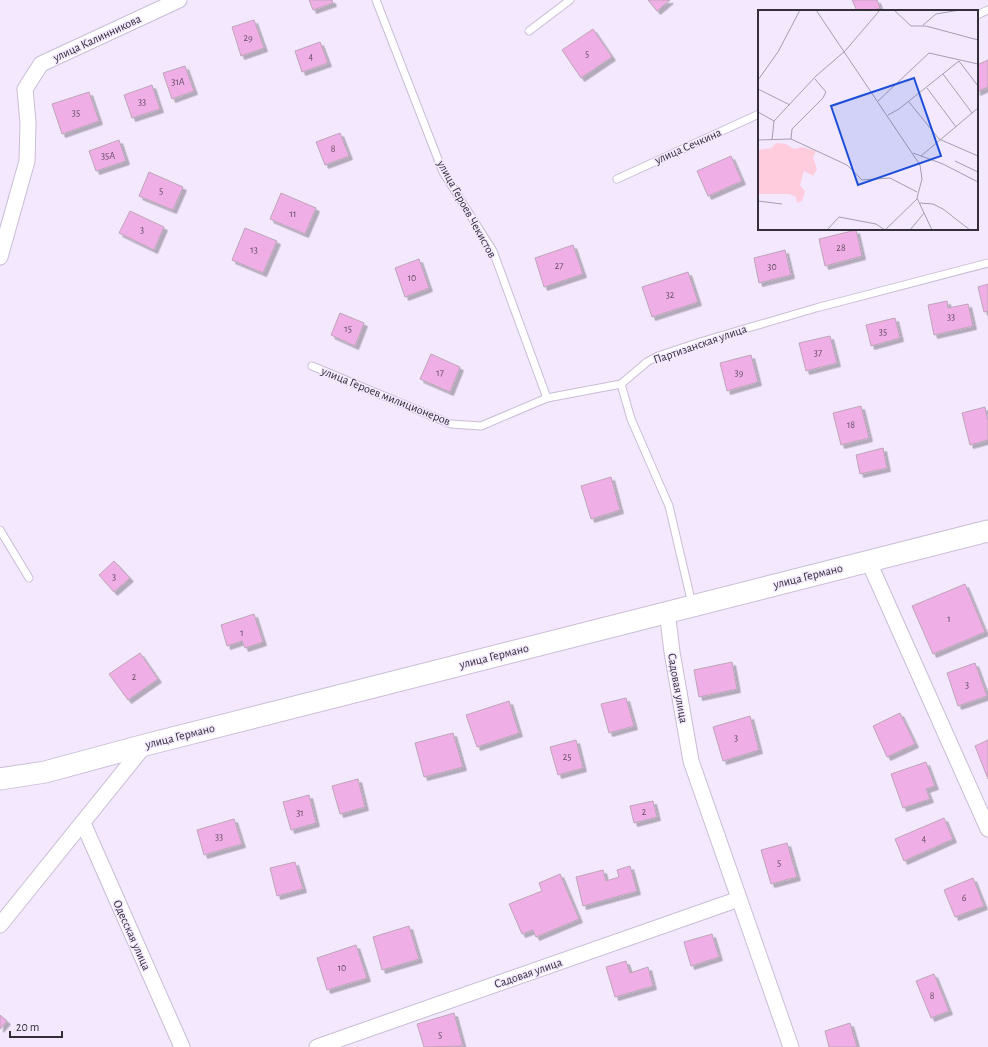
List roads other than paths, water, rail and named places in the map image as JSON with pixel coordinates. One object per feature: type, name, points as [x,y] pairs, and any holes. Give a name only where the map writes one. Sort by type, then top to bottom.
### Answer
[{"type":"main road","name":"улица Германо","points":[[0,779],[45,772],[145,745],[868,560],[988,531]]},
{"type":"street","name":"улица Калинникова","points":[[0,257],[27,161],[28,123],[25,89],[41,64],[179,0]]},
{"type":"street","points":[[868,560],[988,829]]},
{"type":"street","name":"Садовая улица","points":[[668,612],[672,652],[691,761],[791,1047]]},
{"type":"street","points":[[0,924],[145,745]]},
{"type":"street","name":"Одесская улица","points":[[82,823],[182,1047]]},
{"type":"street","name":"Садовая улица","points":[[317,1047],[739,899]]},
{"type":"lane","name":"улица Героев Чекистов","points":[[376,0],[443,172],[493,251],[547,398]]},
{"type":"lane","points":[[529,30],[570,0]]},
{"type":"lane","points":[[978,15],[988,10]]},
{"type":"lane","name":"улица Сечкина","points":[[617,179],[758,114]]},
{"type":"lane","name":"Партизанская улица","points":[[621,384],[647,362],[658,356],[700,342],[816,308],[988,263]]},
{"type":"lane","name":"улица Героев милиционеров","points":[[312,366],[451,424],[481,426],[547,398],[621,384]]},
{"type":"lane","points":[[621,384],[631,419],[670,506],[692,605]]},
{"type":"lane","points":[[0,530],[29,578]]}]
